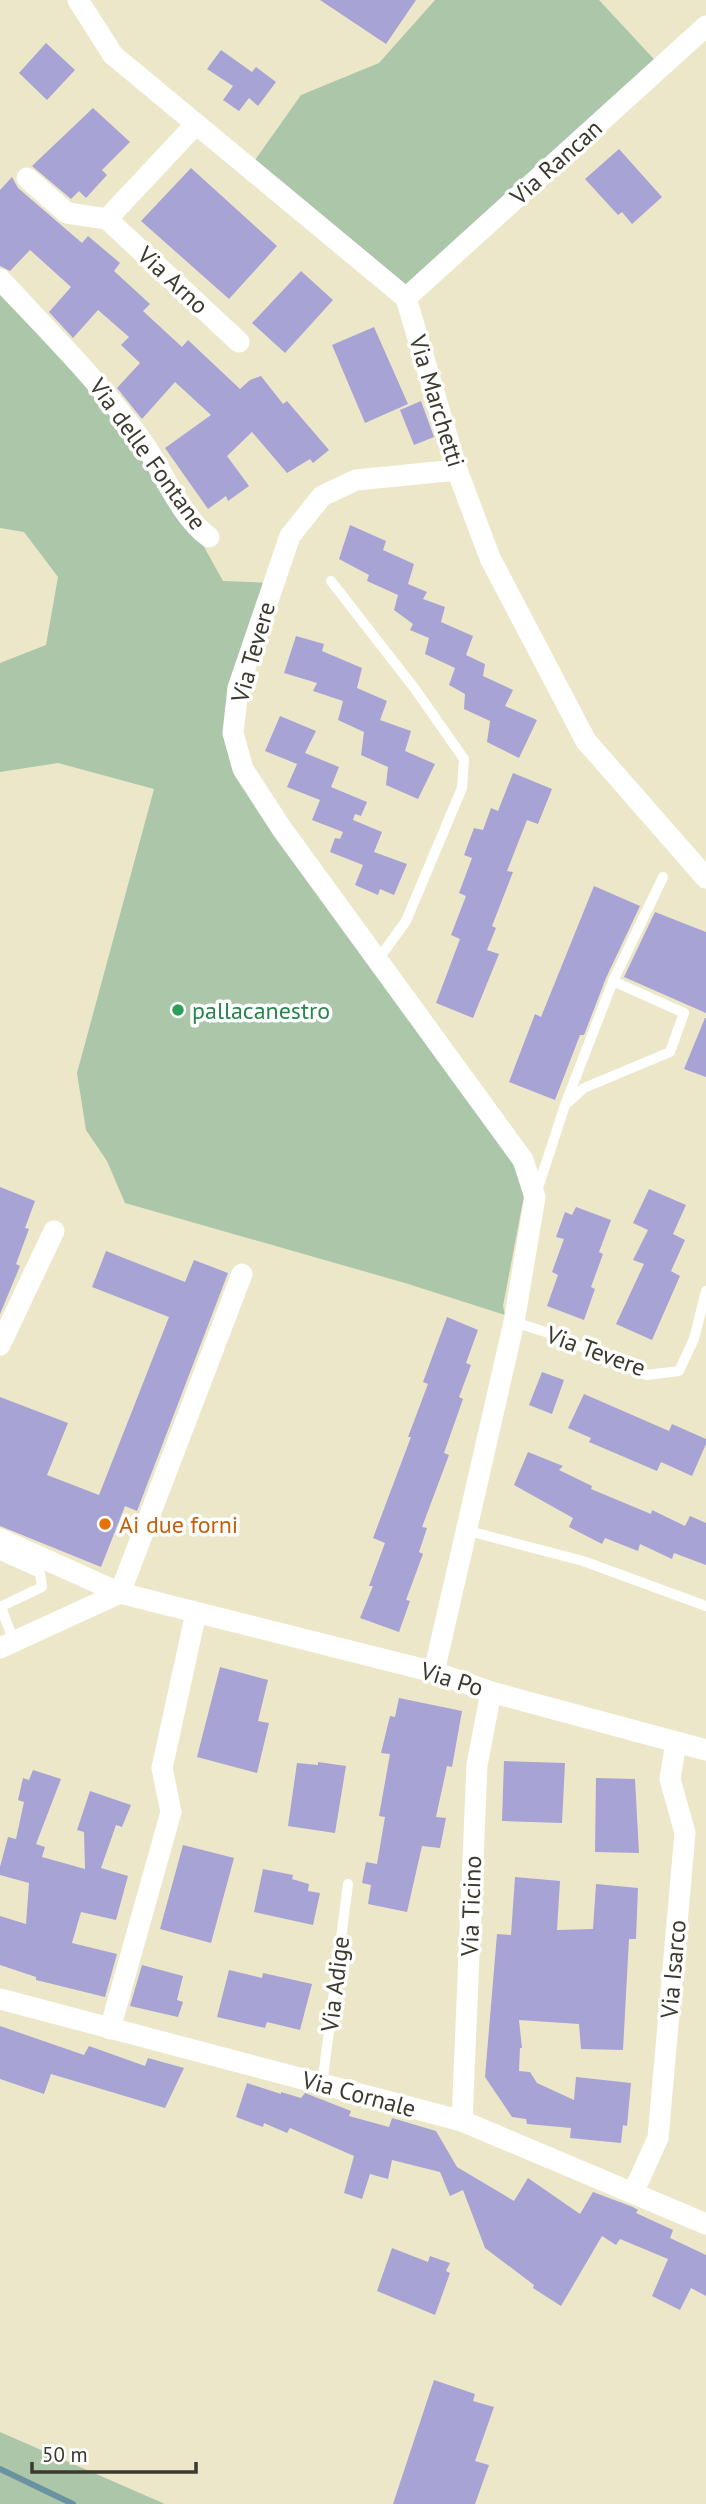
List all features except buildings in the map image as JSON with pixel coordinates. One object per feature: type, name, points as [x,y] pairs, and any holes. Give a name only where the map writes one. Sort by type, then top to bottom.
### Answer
[{"type":"street","points":[[78,0],[113,55],[406,298]]},
{"type":"street","name":"Via Rancan","points":[[406,298],[706,26]]},
{"type":"street","points":[[27,178],[67,213],[107,219],[196,124]]},
{"type":"street","name":"Via Arno","points":[[107,219],[239,342]]},
{"type":"street","name":"Via delle Fontane","points":[[0,279],[96,381],[143,443],[175,496],[202,533],[209,537]]},
{"type":"street","name":"Via Marchetti","points":[[406,298],[457,470],[490,558],[586,741],[706,878]]},
{"type":"street","name":"Via Tevere","points":[[434,1672],[514,1322],[535,1197],[523,1160],[282,829],[243,769],[233,733],[238,688],[290,537],[323,496],[356,480],[457,470]]},
{"type":"street","points":[[0,1345],[54,1231]]},
{"type":"street","points":[[7,1645],[120,1592],[242,1274]]},
{"type":"street","name":"Via Po","points":[[0,1539],[120,1592],[434,1672],[491,1692],[706,1750]]},
{"type":"street","points":[[110,2029],[172,1812],[162,1768],[196,1613]]},
{"type":"street","name":"Via Ticino","points":[[462,2121],[477,1765],[491,1692]]},
{"type":"street","name":"Via Isarco","points":[[633,2193],[658,2138],[685,1833],[670,1779],[676,1742]]},
{"type":"street","name":"Via Cornale","points":[[0,1999],[462,2121],[706,2224]]},
{"type":"lane","points":[[331,581],[415,689],[464,759],[461,788],[406,922],[377,961]]},
{"type":"lane","name":"Via Tevere","points":[[535,1197],[565,1105],[613,981],[663,877]]},
{"type":"lane","points":[[565,1105],[584,1088],[670,1052],[684,1013],[613,981]]},
{"type":"lane","name":"Via Tevere","points":[[514,1322],[552,1334],[646,1374],[679,1371],[694,1339],[706,1291]]},
{"type":"lane","points":[[465,1530],[583,1561],[706,1606]]},
{"type":"lane","points":[[0,1555],[40,1573],[42,1587],[1,1607],[7,1645]]},
{"type":"lane","name":"Via Adige","points":[[322,2085],[348,1884]]},
{"type":"green space","points":[[435,0],[599,0],[665,71],[403,307],[248,170],[301,95],[379,63]]},
{"type":"green space","points":[[0,295],[91,390],[188,518],[223,581],[273,583],[239,700],[247,757],[428,1033],[531,1159],[503,1306],[505,1315],[405,1283],[125,1203],[107,1161],[86,1130],[77,1073],[154,789],[58,763],[0,772],[0,663],[46,645],[58,577],[24,532],[0,528]]},
{"type":"green space","points":[[0,2432],[165,2504],[0,2504]]},
{"type":"waterway","points":[[0,2469],[73,2504]]},
{"type":"place","name":"pallacanestro","points":[[178,1010]]},
{"type":"place","name":"Ai due forni","points":[[105,1524]]}]
